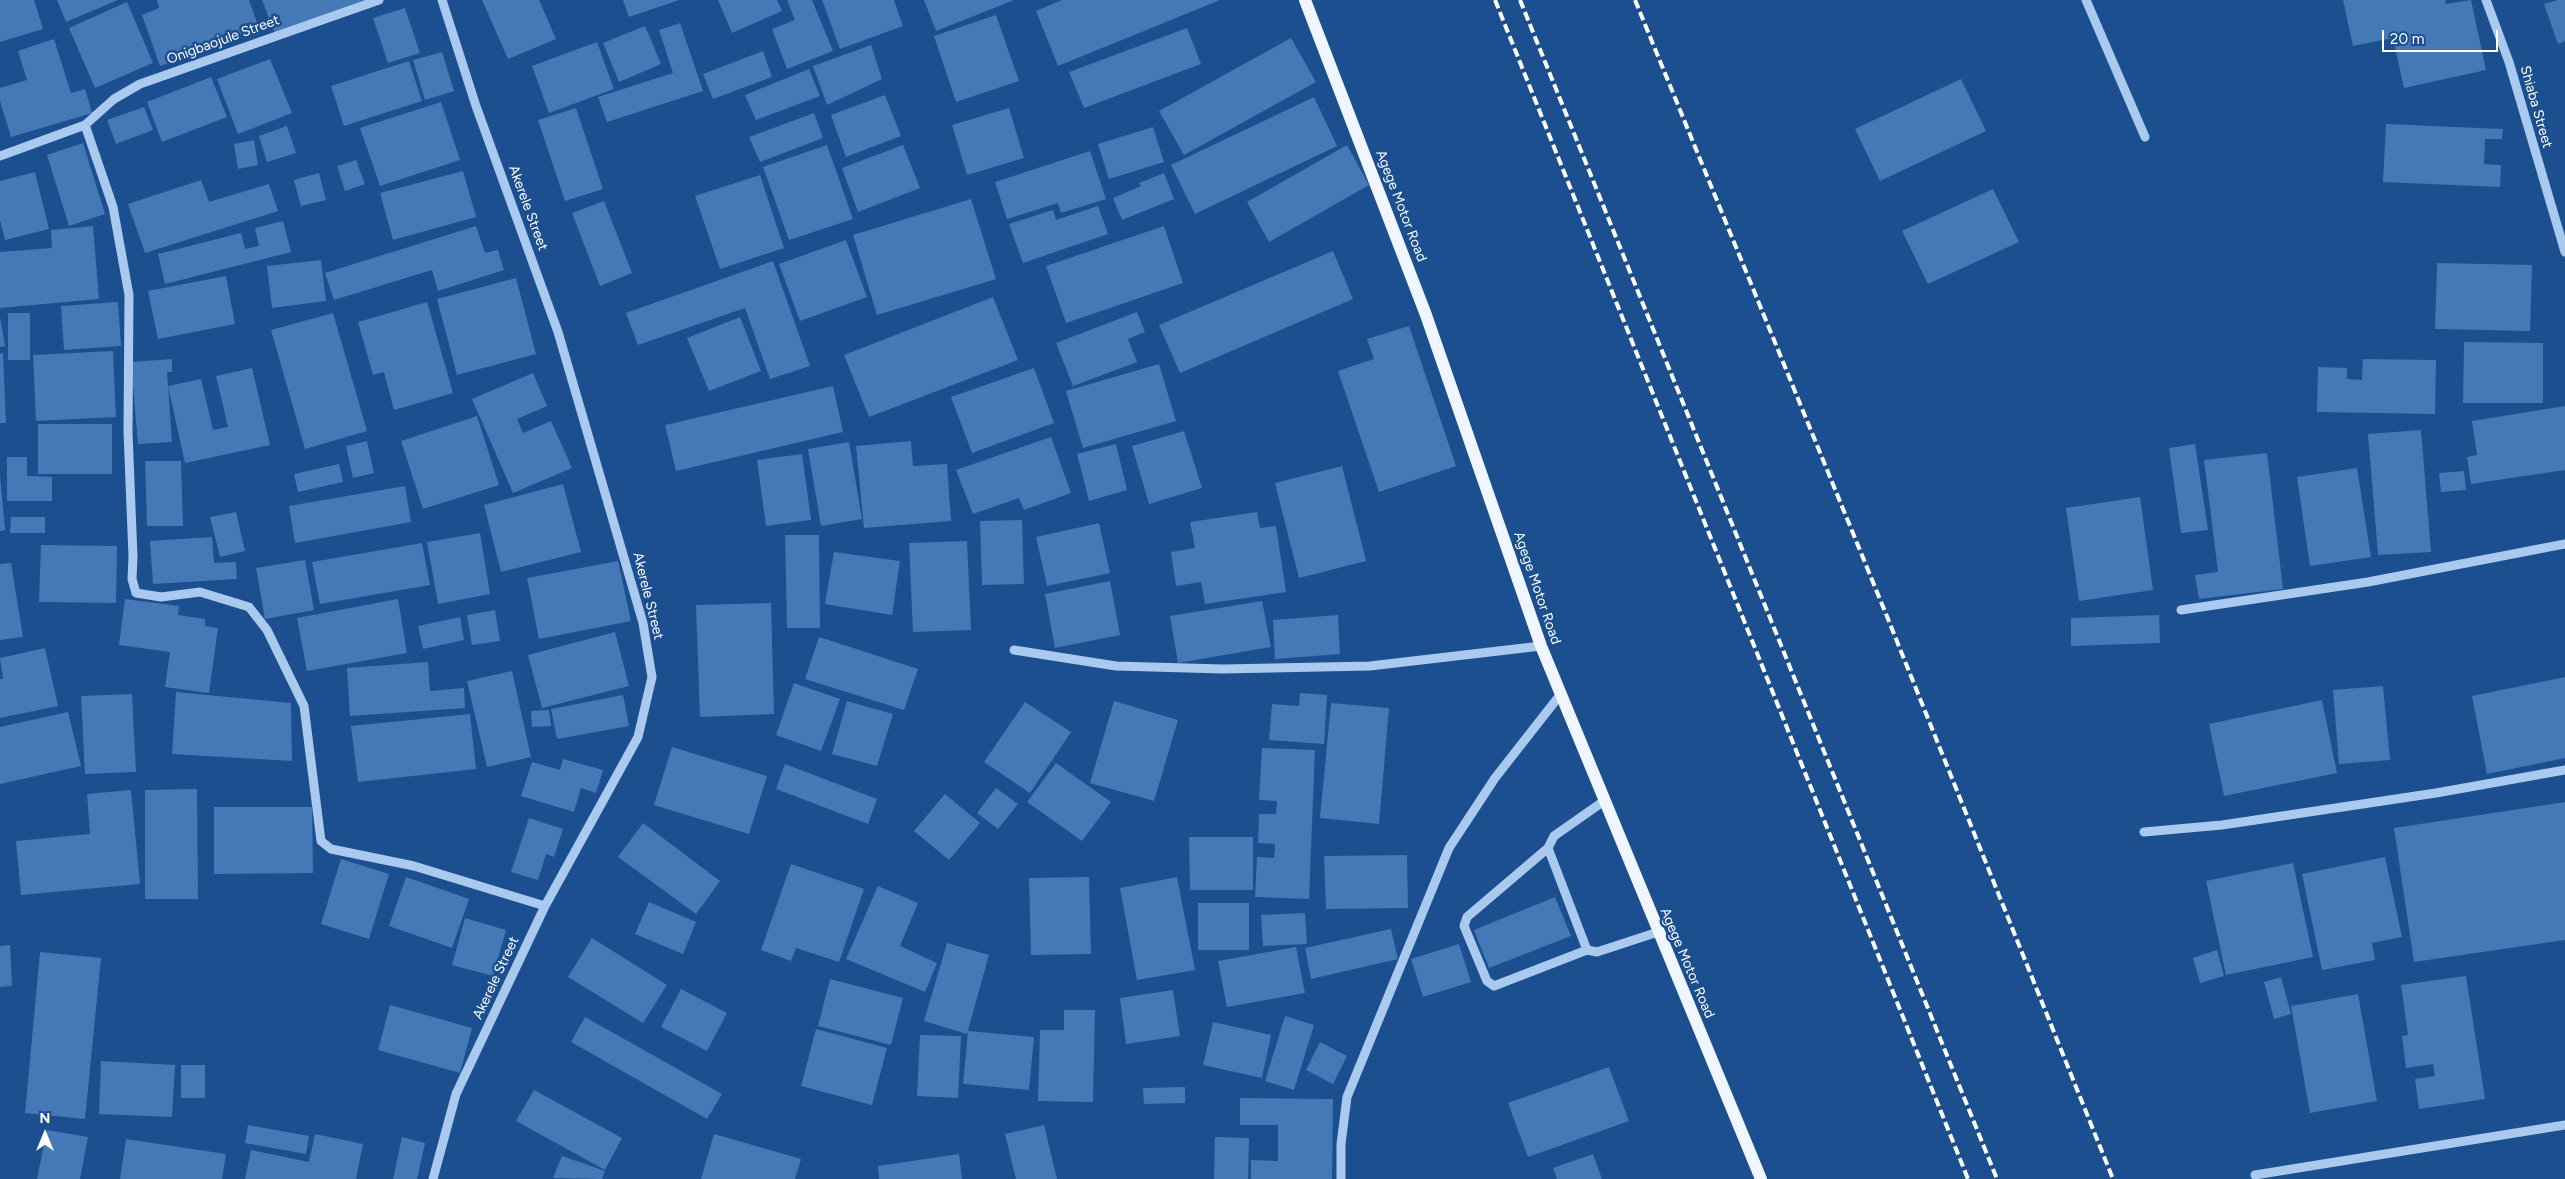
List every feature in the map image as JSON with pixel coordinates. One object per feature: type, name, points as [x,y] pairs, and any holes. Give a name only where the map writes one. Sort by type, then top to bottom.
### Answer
[{"type":"main road","name":"Agege Motor Road","points":[[1305,0],[1426,315],[1560,696],[1761,1179]]},
{"type":"street","name":"Onigbaojule Street","points":[[85,125],[114,98],[140,84],[379,0]]},
{"type":"street","name":"Akerele Street","points":[[432,1179],[456,1094],[545,906],[638,737],[652,677],[643,622],[558,332],[476,106],[442,0]]},
{"type":"street","points":[[2086,0],[2145,137]]},
{"type":"street","name":"Shiaba Street","points":[[2486,0],[2509,62],[2565,252]]},
{"type":"street","points":[[0,156],[85,125],[113,207],[129,295],[128,432],[133,557],[132,579],[136,593],[161,597],[200,592],[248,607],[267,630],[304,706],[321,841],[331,849],[414,866],[545,906]]},
{"type":"street","points":[[2180,610],[2368,582],[2565,544]]},
{"type":"street","points":[[1014,650],[1116,666],[1223,669],[1370,666],[1541,646]]},
{"type":"street","points":[[1340,1179],[1341,1144],[1347,1097],[1449,848],[1495,778],[1560,696]]},
{"type":"street","points":[[2144,832],[2222,825],[2436,793],[2565,770]]},
{"type":"street","points":[[1604,801],[1554,836],[1548,848],[1468,918],[1464,926],[1487,981],[1494,986],[1587,950],[1596,952],[1658,932]]},
{"type":"street","points":[[1548,848],[1587,950]]},
{"type":"street","points":[[2255,1175],[2565,1125]]},
{"type":"building","points":[[0,0],[34,0],[43,29],[0,42]]},
{"type":"building","points":[[57,0],[118,0],[66,22]]},
{"type":"building","points":[[157,0],[249,0],[260,31],[160,66],[142,15],[159,8]]},
{"type":"building","points":[[262,0],[366,0],[275,34]]},
{"type":"building","points":[[482,0],[539,0],[556,39],[508,59]]},
{"type":"building","points":[[623,0],[679,0],[629,17]]},
{"type":"building","points":[[718,0],[777,0],[782,11],[732,33]]},
{"type":"building","points":[[787,0],[812,0],[833,51],[787,69],[772,29],[795,20]]},
{"type":"building","points":[[822,0],[894,0],[903,26],[840,49]]},
{"type":"building","points":[[924,0],[1014,0],[936,31]]},
{"type":"building","points":[[1062,0],[1220,0],[1058,66],[1036,11]]},
{"type":"building","points":[[2343,0],[2445,0],[2446,4],[2471,0],[2486,70],[2404,88],[2393,38],[2353,46]]},
{"type":"building","points":[[2565,0],[2565,41],[2558,44],[2544,4]]},
{"type":"building","points":[[127,2],[153,63],[95,88],[69,28]]},
{"type":"building","points":[[405,8],[420,53],[388,63],[373,18]]},
{"type":"building","points":[[996,15],[1019,81],[956,102],[934,36]]},
{"type":"building","points":[[680,23],[703,91],[607,122],[598,97],[673,73],[659,30]]},
{"type":"building","points":[[645,26],[661,64],[619,82],[603,43]]},
{"type":"building","points":[[1187,28],[1201,64],[1084,108],[1069,72]]},
{"type":"building","points":[[1291,38],[1316,82],[1184,155],[1159,111]]},
{"type":"building","points":[[54,39],[71,93],[85,89],[92,113],[11,137],[0,101],[0,88],[27,80],[18,51]]},
{"type":"building","points":[[597,42],[614,89],[549,113],[532,66]]},
{"type":"building","points":[[871,45],[882,79],[827,105],[813,66]]},
{"type":"building","points":[[763,51],[772,77],[713,99],[703,74]]},
{"type":"building","points":[[442,52],[454,91],[425,100],[413,60]]},
{"type":"building","points":[[270,59],[292,113],[238,134],[217,79]]},
{"type":"building","points":[[409,61],[422,101],[344,126],[331,86]]},
{"type":"building","points":[[809,69],[820,96],[756,120],[745,95]]},
{"type":"building","points":[[211,77],[227,117],[162,142],[147,102]]},
{"type":"building","points":[[1961,79],[1986,131],[1880,181],[1855,129]]},
{"type":"building","points":[[885,95],[901,136],[846,157],[831,115]]},
{"type":"building","points":[[1314,97],[1337,146],[1195,214],[1171,165]]},
{"type":"building","points":[[441,102],[460,160],[380,186],[360,128]]},
{"type":"building","points":[[144,107],[153,130],[116,144],[107,120]]},
{"type":"building","points":[[576,108],[603,189],[565,201],[538,120]]},
{"type":"building","points":[[1009,108],[1024,158],[967,175],[952,125]]},
{"type":"building","points":[[814,113],[823,138],[760,162],[749,137]]},
{"type":"building","points":[[2386,124],[2503,129],[2502,139],[2485,139],[2484,164],[2501,165],[2500,187],[2383,182]]},
{"type":"building","points":[[287,126],[296,153],[267,162],[259,136]]},
{"type":"building","points":[[1153,127],[1164,162],[1109,179],[1098,144]]},
{"type":"building","points":[[254,140],[258,165],[238,169],[234,144]]},
{"type":"building","points":[[83,143],[105,214],[69,226],[47,155]]},
{"type":"building","points":[[827,145],[853,219],[789,240],[763,167]]},
{"type":"building","points":[[903,145],[920,188],[858,212],[842,168]]},
{"type":"building","points":[[1347,145],[1369,185],[1269,242],[1247,202]]},
{"type":"building","points":[[1090,151],[1106,199],[1061,213],[1058,203],[1007,219],[995,182]]},
{"type":"building","points":[[356,160],[365,184],[345,191],[337,166]]},
{"type":"building","points":[[463,171],[476,217],[393,240],[380,193]]},
{"type":"building","points":[[35,172],[49,229],[5,240],[0,220],[0,181]]},
{"type":"building","points":[[319,173],[326,200],[301,206],[294,180]]},
{"type":"building","points":[[1164,173],[1174,199],[1122,220],[1113,198],[1141,186],[1139,183]]},
{"type":"building","points":[[760,175],[784,248],[720,269],[695,196]]},
{"type":"building","points":[[201,180],[209,202],[269,184],[278,211],[145,253],[128,204]]},
{"type":"building","points":[[1993,189],[2019,242],[1928,284],[1902,231]]},
{"type":"building","points":[[971,199],[996,279],[877,315],[853,235]]},
{"type":"building","points":[[604,201],[632,273],[600,286],[572,213]]},
{"type":"building","points":[[1098,206],[1108,234],[1023,263],[1009,224],[1053,210],[1056,220]]},
{"type":"building","points":[[283,221],[291,252],[165,284],[158,254],[241,233],[245,249],[259,246],[255,228]]},
{"type":"building","points":[[93,226],[99,299],[0,308],[0,252],[52,248],[51,230]]},
{"type":"building","points":[[476,226],[485,253],[498,250],[504,270],[438,291],[432,270],[334,300],[325,273]]},
{"type":"building","points":[[1164,226],[1183,283],[1066,323],[1046,266]]},
{"type":"building","points":[[846,240],[867,297],[800,321],[779,264]]},
{"type":"building","points":[[1333,251],[1353,299],[1180,373],[1159,325]]},
{"type":"building","points":[[321,260],[326,301],[272,308],[267,266]]},
{"type":"building","points":[[773,261],[810,366],[770,379],[745,308],[638,345],[626,313]]},
{"type":"building","points":[[2437,263],[2532,265],[2530,331],[2435,329]]},
{"type":"building","points":[[226,276],[235,324],[158,339],[148,291]]},
{"type":"building","points":[[516,278],[536,354],[457,375],[437,299]]},
{"type":"building","points":[[993,297],[1018,360],[869,417],[844,355]]},
{"type":"building","points":[[118,302],[121,346],[64,350],[61,306]]},
{"type":"building","points":[[427,302],[453,393],[394,410],[384,372],[373,375],[358,322]]},
{"type":"building","points":[[1137,312],[1145,332],[1128,339],[1137,362],[1073,386],[1056,343]]},
{"type":"building","points":[[8,313],[30,313],[30,360],[8,360]]},
{"type":"building","points":[[333,313],[367,431],[305,449],[271,330]]},
{"type":"building","points":[[0,317],[5,346],[0,347]]},
{"type":"building","points":[[740,317],[761,371],[709,391],[687,338]]},
{"type":"building","points":[[1409,326],[1456,466],[1379,492],[1338,371],[1374,359],[1367,339]]},
{"type":"building","points":[[2464,342],[2543,343],[2543,403],[2463,403]]},
{"type":"building","points":[[113,351],[116,417],[36,421],[33,355]]},
{"type":"building","points":[[3,353],[6,423],[0,423],[0,354]]},
{"type":"building","points":[[172,359],[172,372],[167,372],[172,442],[138,444],[131,362]]},
{"type":"building","points":[[2363,359],[2436,360],[2435,414],[2317,412],[2318,367],[2347,368],[2347,379],[2362,380]]},
{"type":"building","points":[[1159,364],[1176,421],[1083,448],[1066,391]]},
{"type":"building","points":[[252,368],[270,445],[185,463],[168,386],[201,379],[213,430],[228,427],[216,376]]},
{"type":"building","points":[[1034,368],[1054,423],[972,453],[951,397]]},
{"type":"building","points":[[533,373],[547,406],[517,419],[523,433],[551,421],[572,468],[513,493],[472,399]]},
{"type":"building","points":[[833,386],[843,432],[676,471],[665,425]]},
{"type":"building","points":[[2565,406],[2565,470],[2471,484],[2467,457],[2477,455],[2472,421]]},
{"type":"building","points":[[477,416],[499,485],[423,509],[401,441]]},
{"type":"building","points":[[38,424],[112,424],[112,474],[38,474]]},
{"type":"building","points":[[2421,430],[2431,552],[2378,555],[2368,434]]},
{"type":"building","points":[[1184,431],[1202,488],[1149,504],[1132,446]]},
{"type":"building","points":[[1051,437],[1071,493],[1024,510],[1019,498],[973,514],[956,470]]},
{"type":"building","points":[[367,441],[374,473],[353,478],[346,446]]},
{"type":"building","points":[[911,441],[913,466],[947,464],[951,521],[864,528],[856,446]]},
{"type":"building","points":[[849,442],[862,519],[821,526],[808,449]]},
{"type":"building","points":[[1116,444],[1127,490],[1089,501],[1077,454]]},
{"type":"building","points":[[2195,444],[2208,530],[2181,533],[2169,448]]},
{"type":"building","points":[[2267,453],[2283,589],[2199,599],[2195,575],[2218,572],[2204,460]]},
{"type":"building","points":[[802,454],[811,520],[766,526],[757,460]]},
{"type":"building","points":[[7,457],[27,457],[27,476],[52,477],[52,501],[7,501]]},
{"type":"building","points":[[145,461],[181,461],[183,526],[147,526]]},
{"type":"building","points":[[339,464],[343,482],[298,492],[294,474]]},
{"type":"building","points":[[1342,466],[1366,561],[1299,578],[1275,483]]},
{"type":"building","points":[[2357,468],[2371,557],[2310,566],[2297,477]]},
{"type":"building","points":[[2464,471],[2466,490],[2441,492],[2439,473]]},
{"type":"building","points":[[0,475],[5,530],[0,531]]},
{"type":"building","points":[[563,484],[581,552],[501,572],[484,505]]},
{"type":"building","points":[[405,486],[411,522],[295,543],[289,506]]},
{"type":"building","points":[[2140,497],[2153,590],[2079,601],[2066,508]]},
{"type":"building","points":[[236,512],[245,551],[220,557],[210,517]]},
{"type":"building","points":[[1257,512],[1260,528],[1276,526],[1286,592],[1205,604],[1201,582],[1176,586],[1171,552],[1195,548],[1190,522]]},
{"type":"building","points":[[11,517],[45,517],[45,533],[10,533]]},
{"type":"building","points":[[1022,520],[1024,584],[982,585],[980,521]]},
{"type":"building","points":[[1099,523],[1110,573],[1047,586],[1036,537]]},
{"type":"building","points":[[480,533],[490,594],[438,604],[427,542]]},
{"type":"building","points":[[785,535],[819,535],[820,628],[787,628]]},
{"type":"building","points":[[212,537],[214,563],[236,562],[237,579],[153,584],[150,541]]},
{"type":"building","points":[[967,541],[971,630],[913,632],[909,543]]},
{"type":"building","points":[[422,543],[430,585],[320,604],[312,562]]},
{"type":"building","points":[[41,545],[117,546],[116,603],[39,602]]},
{"type":"building","points":[[834,552],[900,561],[892,615],[825,604]]},
{"type":"building","points":[[305,560],[314,610],[265,619],[256,568]]},
{"type":"building","points":[[618,561],[631,621],[539,639],[527,578]]},
{"type":"building","points":[[11,563],[23,637],[0,640],[0,564]]},
{"type":"building","points":[[1110,581],[1120,635],[1055,648],[1045,594]]},
{"type":"building","points":[[125,599],[179,606],[178,615],[205,619],[205,626],[218,628],[209,693],[165,687],[170,652],[119,645]]},
{"type":"building","points":[[398,599],[407,653],[307,671],[297,618]]},
{"type":"building","points":[[1262,601],[1271,647],[1178,663],[1170,616]]},
{"type":"building","points":[[771,603],[774,714],[700,717],[696,605]]},
{"type":"building","points":[[495,610],[500,641],[472,645],[467,615]]},
{"type":"building","points":[[1338,615],[1340,654],[1275,659],[1273,620]]},
{"type":"building","points":[[2159,615],[2160,643],[2071,646],[2071,618]]},
{"type":"building","points":[[460,617],[464,640],[423,649],[418,626]]},
{"type":"building","points":[[615,632],[629,686],[542,708],[528,655]]},
{"type":"building","points":[[819,637],[918,669],[904,710],[805,679]]},
{"type":"building","points":[[45,648],[58,706],[0,718],[0,679],[3,679],[0,658]]},
{"type":"building","points":[[428,662],[430,691],[464,688],[465,708],[350,716],[347,668]]},
{"type":"building","points":[[512,671],[531,757],[487,767],[467,681]]},
{"type":"building","points":[[2565,677],[2565,758],[2487,774],[2472,696]]},
{"type":"building","points":[[794,683],[840,699],[821,751],[776,735]]},
{"type":"building","points":[[2383,686],[2390,760],[2339,764],[2333,690]]},
{"type":"building","points":[[176,692],[291,703],[292,761],[172,754]]},
{"type":"building","points":[[1300,693],[1327,695],[1324,744],[1269,740],[1272,704],[1299,706]]},
{"type":"building","points":[[132,694],[136,772],[85,774],[81,696]]},
{"type":"building","points":[[623,695],[629,726],[557,739],[551,709]]},
{"type":"building","points":[[2322,700],[2337,773],[2224,796],[2209,724]]},
{"type":"building","points":[[847,701],[893,714],[877,766],[832,754]]},
{"type":"building","points":[[1114,701],[1178,720],[1154,801],[1090,783]]},
{"type":"building","points":[[1025,702],[1071,732],[1030,793],[984,762]]},
{"type":"building","points":[[1331,703],[1389,708],[1379,824],[1320,818]]},
{"type":"building","points":[[549,710],[551,726],[532,727],[531,711]]},
{"type":"building","points":[[68,712],[81,766],[0,784],[0,727]]},
{"type":"building","points":[[470,714],[476,769],[358,782],[351,726]]},
{"type":"building","points":[[672,747],[767,776],[749,834],[654,805]]},
{"type":"building","points":[[1262,748],[1315,750],[1309,899],[1255,897],[1257,857],[1274,858],[1275,844],[1258,843],[1259,814],[1276,814],[1277,801],[1259,800]]},
{"type":"building","points":[[563,759],[603,770],[596,793],[581,788],[574,812],[521,796],[532,762],[560,770]]},
{"type":"building","points":[[1056,763],[1111,802],[1082,841],[1027,802]]},
{"type":"building","points":[[785,764],[877,799],[868,824],[776,789]]},
{"type":"building","points":[[996,788],[1018,804],[998,829],[977,813]]},
{"type":"building","points":[[197,789],[198,899],[145,899],[145,790]]},
{"type":"building","points":[[131,790],[140,884],[21,895],[16,841],[90,834],[87,794]]},
{"type":"building","points":[[945,794],[980,823],[949,860],[914,831]]},
{"type":"building","points":[[2565,802],[2565,940],[2414,962],[2394,828]]},
{"type":"building","points":[[214,807],[312,807],[313,873],[214,874]]},
{"type":"building","points":[[529,818],[563,829],[554,857],[546,854],[538,880],[511,872]]},
{"type":"building","points":[[643,823],[720,881],[696,914],[618,857]]},
{"type":"building","points":[[1189,837],[1253,837],[1253,890],[1190,890]]},
{"type":"building","points":[[1407,855],[1408,908],[1326,909],[1324,856]]},
{"type":"building","points":[[2385,857],[2402,937],[2372,943],[2375,960],[2322,970],[2302,874]]},
{"type":"building","points":[[341,859],[389,874],[369,939],[321,924]]},
{"type":"building","points":[[2293,863],[2313,957],[2226,975],[2206,881]]},
{"type":"building","points":[[791,864],[864,889],[839,962],[796,948],[791,961],[761,950]]},
{"type":"building","points":[[406,877],[469,899],[452,948],[389,926]]},
{"type":"building","points":[[1089,877],[1091,954],[1031,955],[1029,878]]},
{"type":"building","points":[[1177,877],[1195,970],[1137,980],[1120,888]]},
{"type":"building","points":[[878,886],[918,903],[900,946],[937,963],[925,992],[846,959]]},
{"type":"building","points":[[1555,897],[1571,936],[1489,968],[1474,930]]},
{"type":"building","points":[[649,902],[696,922],[683,954],[635,934]]},
{"type":"building","points":[[1198,903],[1249,903],[1249,950],[1198,950]]},
{"type":"building","points":[[1305,913],[1307,944],[1263,946],[1261,915]]},
{"type":"building","points":[[465,918],[506,930],[493,976],[452,965]]},
{"type":"building","points":[[1391,929],[1398,959],[1311,979],[1305,948]]},
{"type":"building","points":[[592,938],[667,985],[643,1023],[568,977]]},
{"type":"building","points":[[947,943],[989,955],[967,1034],[924,1021]]},
{"type":"building","points":[[1459,944],[1471,982],[1423,997],[1411,959]]},
{"type":"building","points":[[10,945],[12,986],[0,987],[0,946]]},
{"type":"building","points":[[1296,947],[1305,993],[1227,1007],[1218,961]]},
{"type":"building","points":[[2217,950],[2224,976],[2200,983],[2193,958]]},
{"type":"building","points":[[40,952],[101,958],[85,1119],[25,1113]]},
{"type":"building","points":[[2466,976],[2485,1099],[2419,1109],[2415,1079],[2435,1076],[2433,1064],[2406,1068],[2402,1036],[2408,1035],[2401,985]]},
{"type":"building","points":[[2281,977],[2291,1014],[2274,1019],[2264,982]]},
{"type":"building","points":[[830,979],[903,998],[891,1045],[818,1026]]},
{"type":"building","points":[[681,989],[727,1013],[707,1051],[661,1027]]},
{"type":"building","points":[[1173,990],[1180,1036],[1126,1044],[1120,998]]},
{"type":"building","points":[[2358,994],[2377,1101],[2310,1113],[2291,1006]]},
{"type":"building","points":[[390,1005],[472,1028],[460,1073],[378,1050]]},
{"type":"building","points":[[1064,1010],[1095,1010],[1093,1102],[1038,1101],[1040,1030],[1064,1030]]},
{"type":"building","points":[[1285,1016],[1314,1025],[1294,1090],[1265,1081]]},
{"type":"building","points":[[585,1017],[722,1094],[707,1119],[571,1042]]},
{"type":"building","points":[[1213,1022],[1271,1035],[1262,1078],[1203,1065]]},
{"type":"building","points":[[816,1029],[887,1048],[872,1105],[801,1086]]},
{"type":"building","points":[[968,1031],[1034,1037],[1029,1090],[963,1084]]},
{"type":"building","points":[[920,1035],[961,1036],[958,1098],[917,1096]]},
{"type":"building","points":[[1320,1042],[1347,1056],[1333,1084],[1306,1070]]},
{"type":"building","points":[[101,1061],[175,1065],[172,1117],[99,1114]]},
{"type":"building","points":[[181,1065],[205,1065],[205,1098],[181,1098]]},
{"type":"building","points":[[1609,1067],[1629,1121],[1528,1157],[1508,1103]]},
{"type":"building","points":[[1185,1087],[1185,1103],[1144,1104],[1143,1088]]},
{"type":"building","points":[[534,1090],[622,1138],[605,1170],[516,1121]]},
{"type":"building","points":[[1240,1098],[1333,1099],[1332,1179],[1251,1179],[1251,1160],[1278,1161],[1278,1125],[1240,1125]]},
{"type":"building","points":[[248,1125],[309,1136],[306,1154],[245,1143]]},
{"type":"building","points":[[1044,1125],[1057,1179],[1016,1179],[1005,1134]]},
{"type":"building","points":[[47,1130],[88,1137],[80,1179],[37,1179]]},
{"type":"building","points":[[315,1134],[363,1144],[356,1179],[245,1179],[251,1150],[309,1162]]},
{"type":"building","points":[[714,1134],[801,1159],[795,1179],[701,1179]]},
{"type":"building","points":[[402,1137],[425,1143],[417,1179],[393,1179]]},
{"type":"building","points":[[1215,1137],[1249,1138],[1248,1179],[1214,1179]]},
{"type":"building","points":[[126,1139],[226,1154],[222,1179],[120,1179]]},
{"type":"building","points":[[959,1154],[962,1179],[879,1179],[878,1166]]},
{"type":"building","points":[[1593,1154],[1602,1179],[1557,1179],[1553,1168]]},
{"type":"building","points":[[562,1156],[605,1171],[602,1179],[553,1178]]},
{"type":"railway","points":[[1495,0],[1968,1179]]},
{"type":"railway","points":[[1520,0],[1997,1179]]},
{"type":"railway","points":[[1635,0],[1886,614],[2113,1179]]}]
